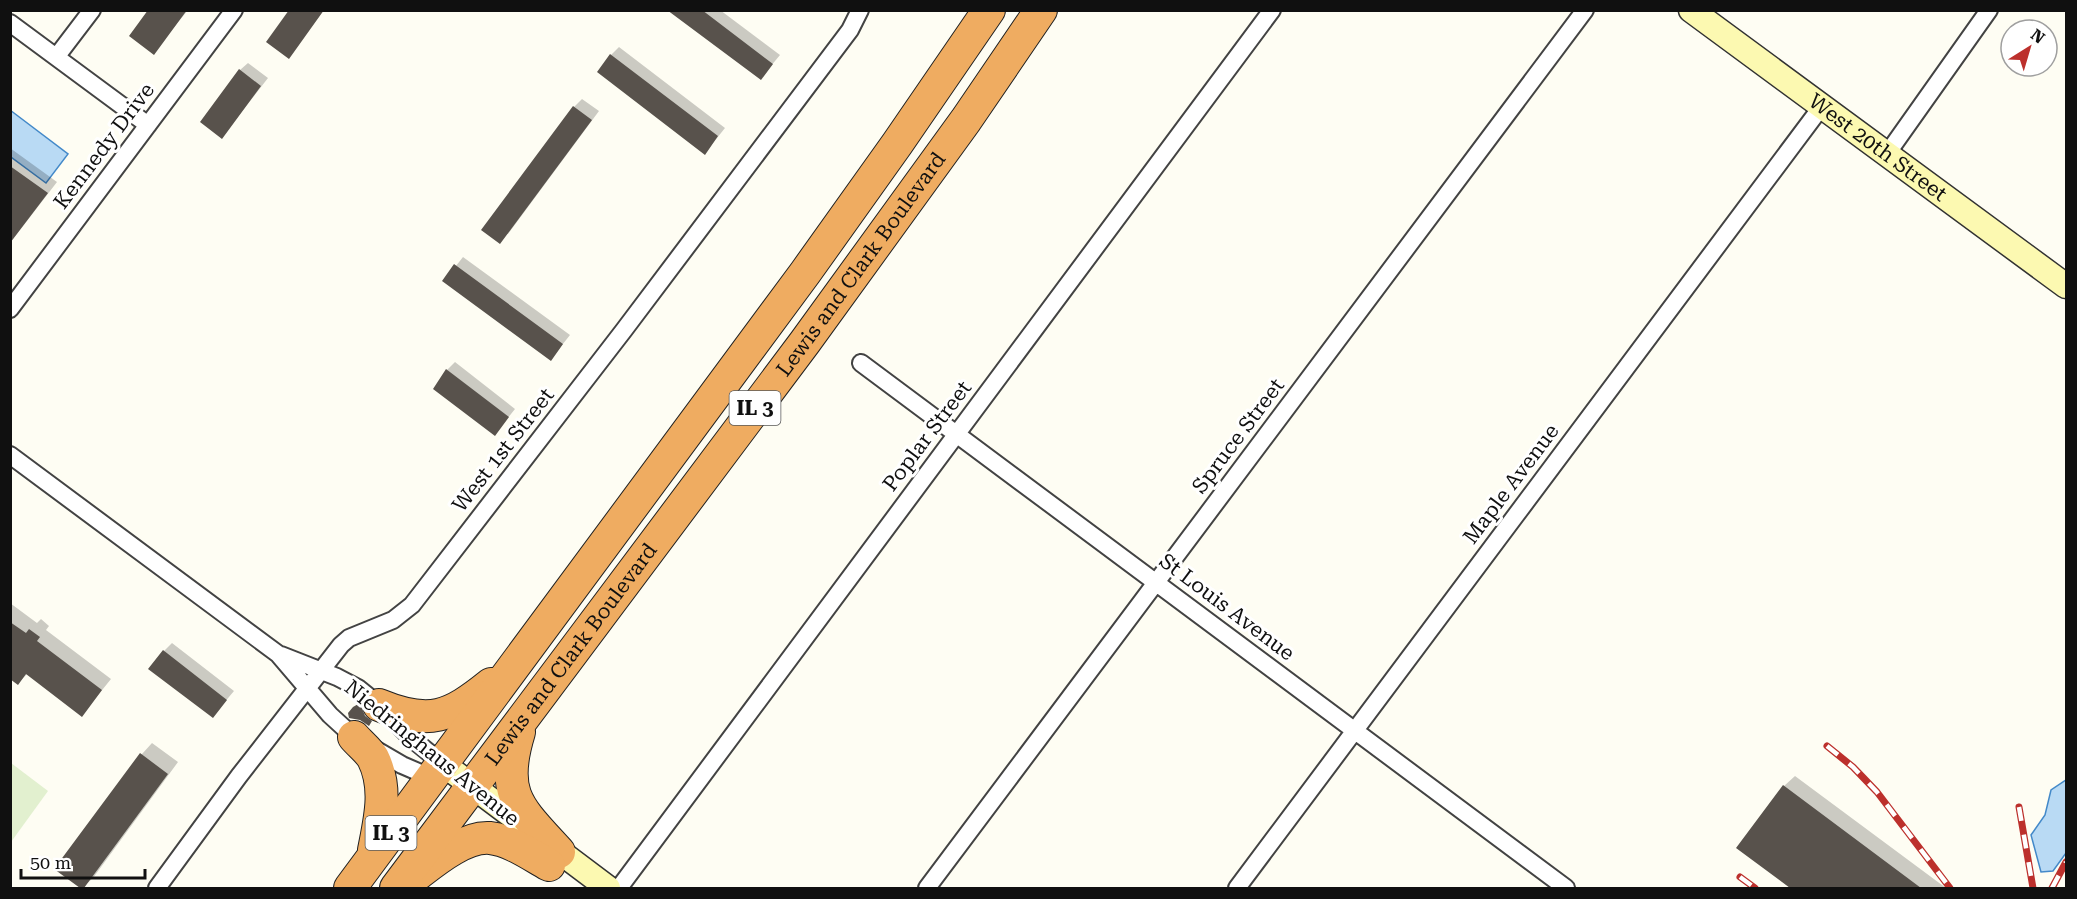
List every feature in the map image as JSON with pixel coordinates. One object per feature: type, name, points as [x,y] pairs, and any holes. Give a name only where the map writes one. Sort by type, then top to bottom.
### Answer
[{"type":"highway","name":"Lewis and Clark Boulevard","points":[[438,771],[805,273],[989,10]]},
{"type":"highway","name":"Lewis and Clark Boulevard","points":[[468,794],[805,342],[966,120],[1041,10]]},
{"type":"highway","points":[[379,705],[414,716],[448,713],[468,703],[515,665]]},
{"type":"highway","points":[[522,721],[511,758],[510,778],[522,810],[554,858]]},
{"type":"highway","points":[[354,737],[372,757],[382,783],[382,811],[372,859]]},
{"type":"highway","name":"IL 3","points":[[350,888],[438,771]]},
{"type":"highway","name":"IL 3","points":[[398,888],[468,794]]},
{"type":"highway","points":[[398,888],[443,854],[476,840],[489,838],[554,858]]},
{"type":"street","points":[[57,56],[92,10]]},
{"type":"street","name":"Kennedy Drive","points":[[10,309],[234,10]]},
{"type":"street","name":"West 1st Street","points":[[157,888],[320,670],[349,638],[380,627],[412,605],[624,330],[850,30],[860,10]]},
{"type":"street","name":"Poplar Street","points":[[619,888],[1272,10]]},
{"type":"street","name":"Spruce Street","points":[[927,888],[1585,10]]},
{"type":"street","name":"West 20th Street","points":[[1691,10],[2067,286]]},
{"type":"street","points":[[1887,154],[1989,10]]},
{"type":"street","points":[[10,23],[148,125]]},
{"type":"street","name":"Maple Avenue","points":[[1237,888],[1822,106]]},
{"type":"street","name":"St Louis Avenue","points":[[861,363],[1355,731],[1556,886]]},
{"type":"street","name":"Niedringhaus Avenue","points":[[10,455],[278,654],[330,716],[354,737],[402,765],[438,771]]},
{"type":"street","name":"Niedringhaus Avenue","points":[[278,654],[358,688],[379,705],[411,738],[438,771],[554,858],[608,888]]},
{"type":"street","name":"Niedringhaus Avenue","points":[[554,858],[580,888]]},
{"type":"green space","points":[[11,763],[48,791],[11,842]]},
{"type":"water","points":[[10,110],[68,154],[46,183],[11,157]]},
{"type":"water","points":[[2066,780],[2066,853],[2053,871],[2041,872],[2031,835],[2045,815],[2051,790]]},
{"type":"building","points":[[148,10],[187,10],[154,55],[129,36]]},
{"type":"building","points":[[289,10],[324,10],[289,59],[266,42]]},
{"type":"building","points":[[667,10],[702,10],[773,64],[761,80]]},
{"type":"building","points":[[610,54],[718,136],[705,155],[597,72]]},
{"type":"building","points":[[239,69],[261,86],[222,139],[200,122]]},
{"type":"building","points":[[573,106],[592,120],[500,244],[481,230]]},
{"type":"building","points":[[10,166],[48,193],[10,243]]},
{"type":"building","points":[[454,264],[563,344],[551,361],[442,281]]},
{"type":"building","points":[[446,369],[509,417],[495,436],[433,389]]},
{"type":"building","points":[[10,622],[26,633],[29,629],[40,637],[37,641],[102,690],[82,717],[26,674],[18,685],[10,679]]},
{"type":"building","points":[[163,650],[227,700],[213,718],[148,669]]},
{"type":"building","points":[[360,703],[365,716],[372,721],[369,726],[360,720],[349,718],[348,713]]},
{"type":"building","points":[[140,753],[168,774],[84,888],[80,888],[54,869]]},
{"type":"building","points":[[1783,785],[1921,888],[1790,888],[1736,848]]},
{"type":"railway","points":[[1827,746],[1853,767],[1877,792],[1950,888]]},
{"type":"railway","points":[[2019,807],[2033,888]]},
{"type":"railway","points":[[2052,888],[2066,862]]},
{"type":"railway","points":[[1740,877],[1755,888]]}]
